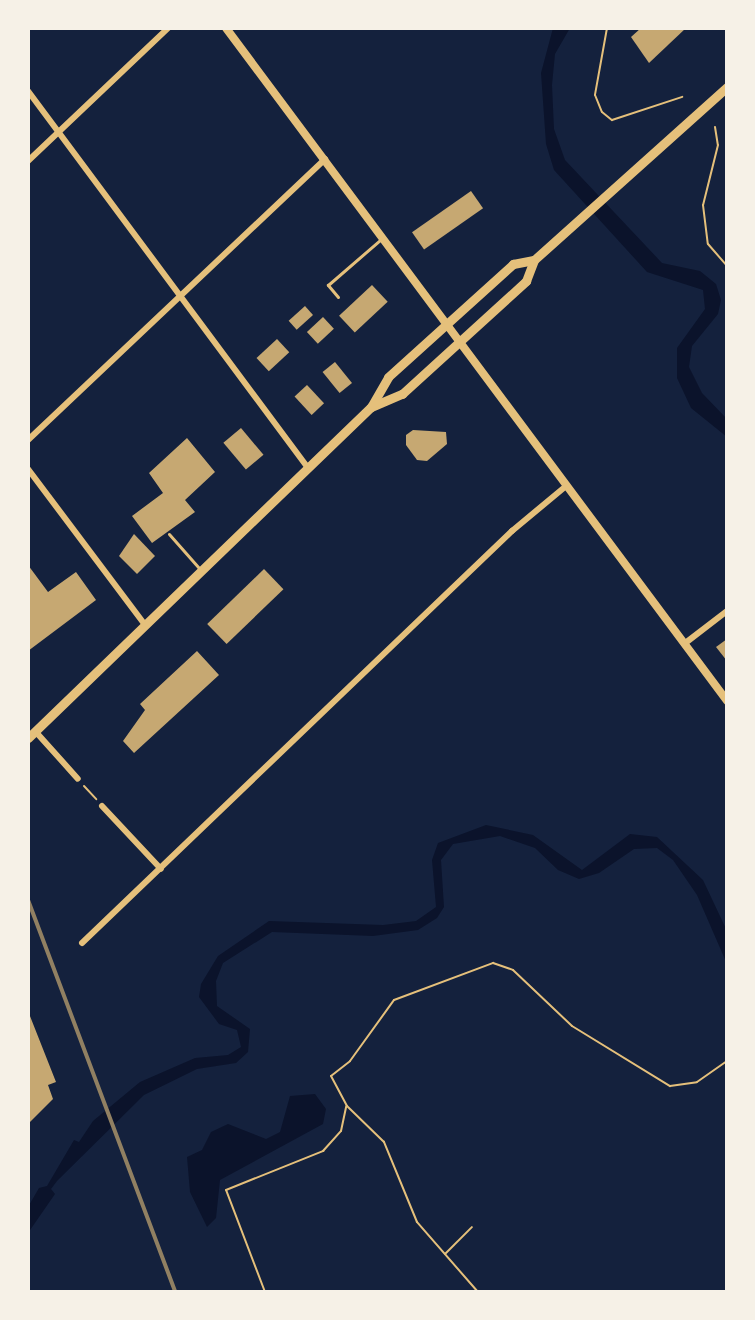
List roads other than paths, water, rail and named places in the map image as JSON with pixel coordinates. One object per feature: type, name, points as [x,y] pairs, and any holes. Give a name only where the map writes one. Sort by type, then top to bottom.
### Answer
[{"type":"main road","points":[[226,28],[461,339],[566,486],[727,701]]},
{"type":"main road","points":[[371,407],[402,394],[526,281],[534,260],[727,87]]},
{"type":"main road","points":[[32,734],[371,407],[388,377],[513,264],[534,260]]},
{"type":"street","points":[[28,161],[168,28]]},
{"type":"street","points":[[28,91],[177,298],[308,468]]},
{"type":"street","points":[[28,440],[325,159]]},
{"type":"street","points":[[28,469],[145,625]]},
{"type":"street","points":[[82,943],[512,531],[566,486]]},
{"type":"street","points":[[684,644],[727,611]]},
{"type":"street","points":[[32,734],[78,779]]},
{"type":"street","points":[[102,806],[161,869]]},
{"type":"lane","points":[[338,297],[328,285],[384,237]]},
{"type":"lane","points":[[169,534],[202,571]]},
{"type":"water","points":[[553,28],[570,28],[555,54],[552,85],[554,129],[565,160],[662,263],[700,271],[716,284],[721,300],[718,314],[692,346],[689,367],[702,393],[727,419],[727,437],[691,408],[677,378],[677,348],[705,309],[703,290],[647,272],[554,170],[546,144],[541,73]]},
{"type":"water","points":[[486,825],[533,835],[582,870],[630,834],[657,837],[703,880],[727,931],[727,964],[697,895],[673,860],[657,848],[634,849],[599,873],[579,879],[558,870],[535,848],[500,836],[453,844],[441,860],[444,907],[437,918],[418,930],[373,936],[272,932],[223,963],[216,981],[217,1006],[250,1029],[248,1052],[236,1063],[197,1069],[144,1095],[57,1181],[51,1189],[55,1194],[28,1233],[28,1207],[39,1188],[47,1186],[74,1140],[79,1142],[93,1121],[140,1082],[195,1058],[228,1055],[241,1047],[237,1030],[219,1024],[199,997],[201,984],[218,956],[269,921],[383,925],[416,921],[436,907],[432,860],[438,843]]},
{"type":"water","points":[[315,1094],[326,1109],[323,1124],[220,1180],[216,1218],[207,1227],[190,1192],[187,1157],[202,1150],[211,1132],[228,1124],[266,1139],[280,1132],[290,1096]]},
{"type":"railway","points":[[28,900],[175,1292]]}]
